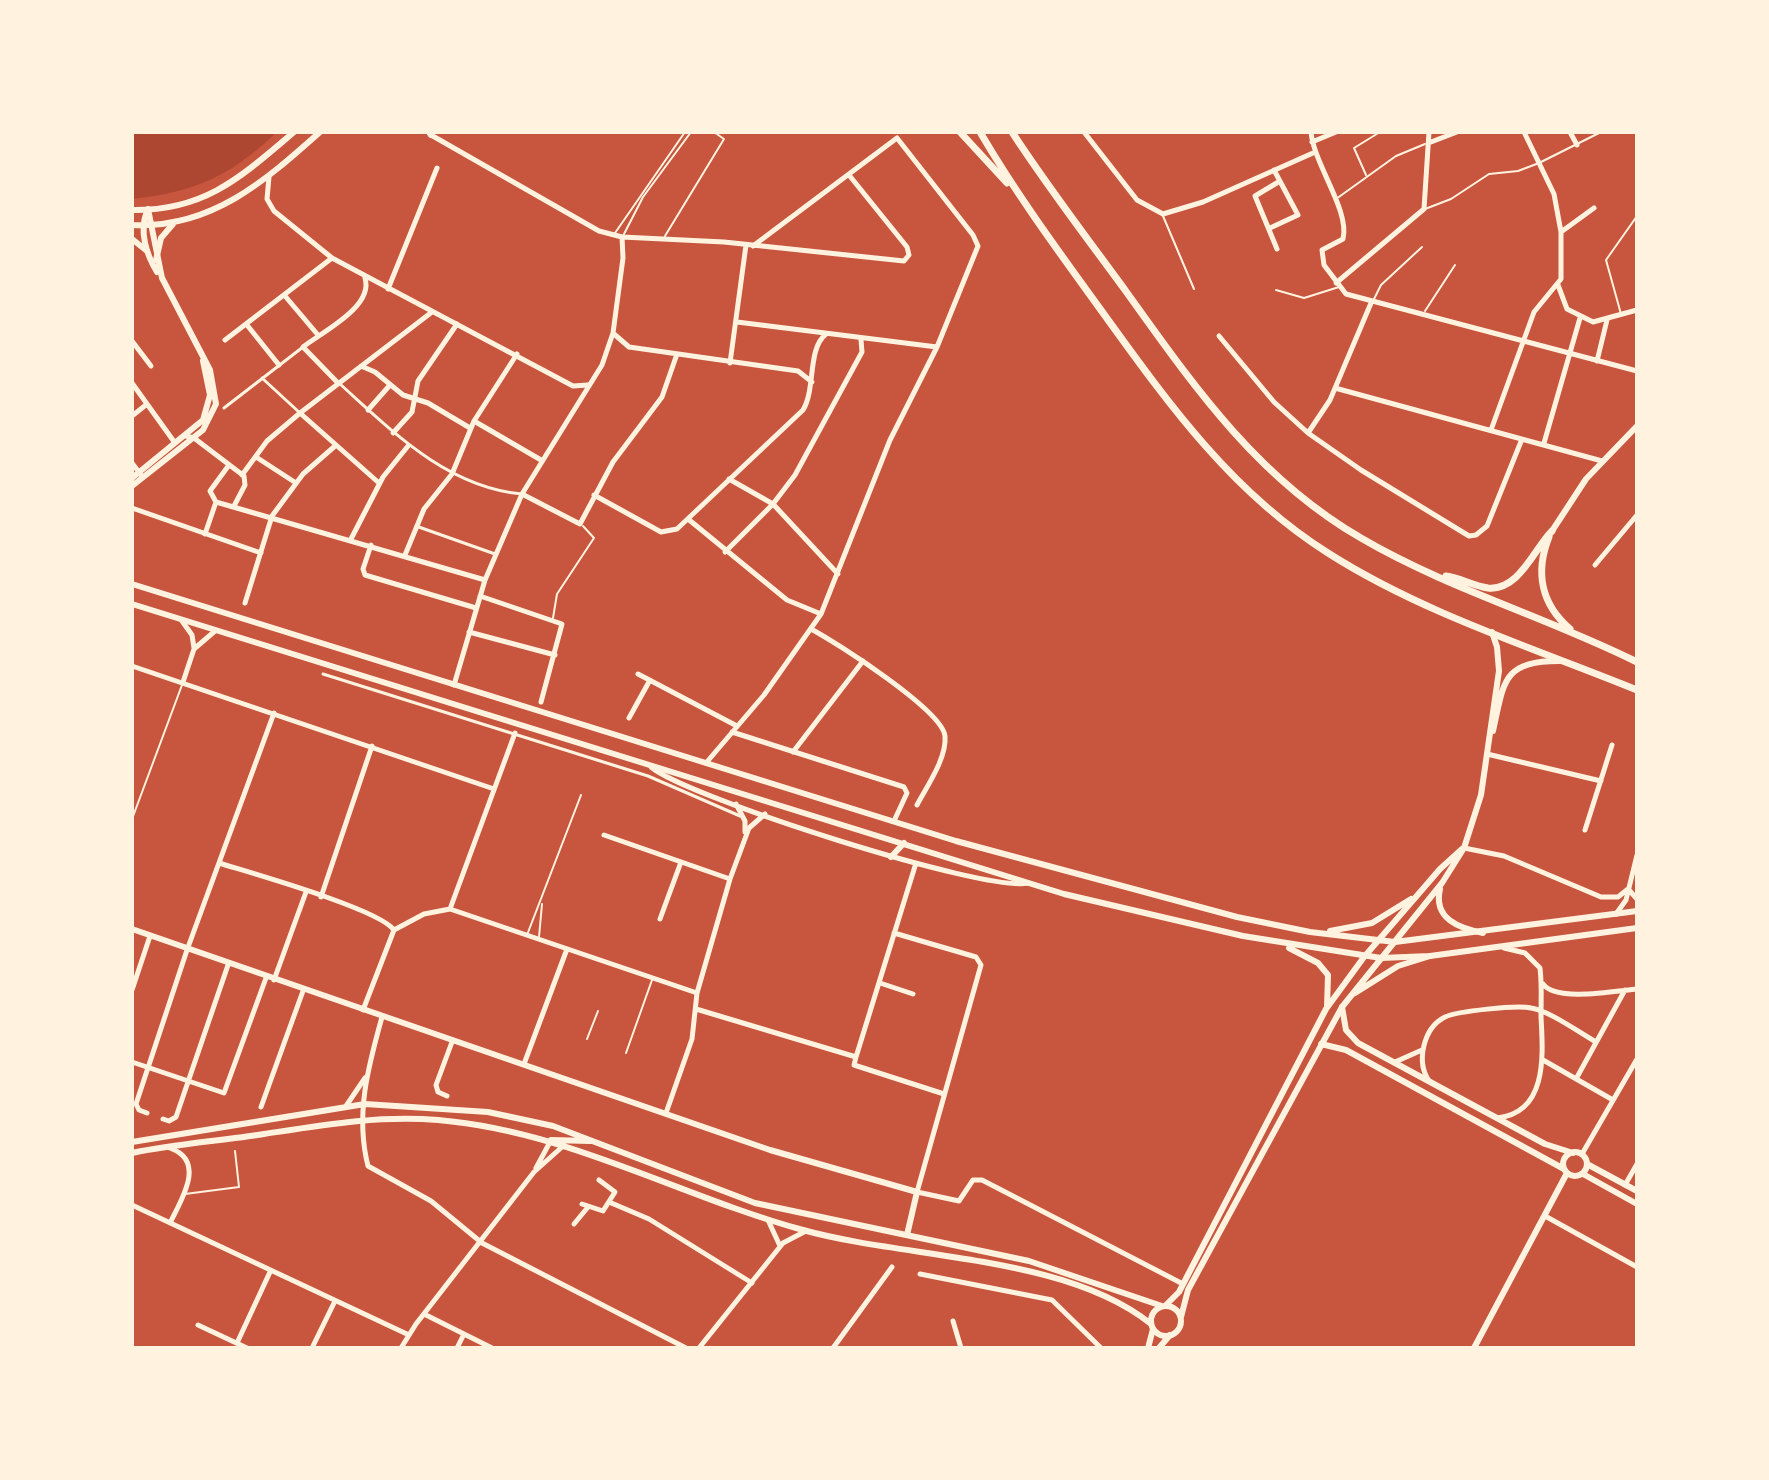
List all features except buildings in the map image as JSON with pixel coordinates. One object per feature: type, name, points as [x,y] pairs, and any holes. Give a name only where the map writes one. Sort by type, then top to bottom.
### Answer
[{"type":"main road","points":[[132,210],[192,202],[219,191],[294,132]]},
{"type":"main road","points":[[132,225],[174,223],[228,204],[269,177],[320,132]]},
{"type":"main road","points":[[960,132],[1016,194]]},
{"type":"main road","points":[[980,132],[1016,194],[1175,412],[1253,497],[1310,541],[1365,575],[1492,632],[1637,690]]},
{"type":"main road","points":[[1010,132],[1203,398],[1242,445],[1287,486],[1335,523],[1438,576],[1637,662]]},
{"type":"main road","points":[[147,251],[148,209]]},
{"type":"main road","points":[[156,260],[161,238],[174,223]]},
{"type":"main road","points":[[147,225],[162,278]]},
{"type":"main road","points":[[132,239],[147,251],[215,381],[216,404],[209,422],[194,438],[132,478]]},
{"type":"main road","points":[[132,486],[203,420],[209,405],[203,361]]},
{"type":"main road","points":[[1438,576],[1488,588],[1506,585],[1519,575],[1602,461],[1637,426]]},
{"type":"main road","points":[[1552,531],[1541,562],[1543,591],[1556,616],[1577,635]]},
{"type":"main road","points":[[132,584],[894,821],[1237,917],[1310,932],[1395,942],[1637,911]]},
{"type":"main road","points":[[132,604],[1064,894],[1279,943],[1364,957],[1430,956],[1637,928]]},
{"type":"main road","points":[[1159,1348],[1180,1326],[1188,1290],[1342,1007],[1442,883],[1464,848],[1481,795],[1499,663],[1492,632]]},
{"type":"main road","points":[[1487,754],[1507,677],[1529,663],[1566,661]]},
{"type":"main road","points":[[891,857],[904,843]]},
{"type":"main road","points":[[1148,1348],[1151,1315],[1183,1284],[1326,1009],[1364,957],[1420,892],[1464,848]]},
{"type":"main road","points":[[1442,883],[1438,901],[1443,915],[1461,928],[1483,933]]},
{"type":"main road","points":[[1310,932],[1349,930],[1372,923],[1420,892]]},
{"type":"main road","points":[[132,929],[270,980],[819,1166],[917,1192],[907,1235]]},
{"type":"main road","points":[[1279,943],[1310,958],[1328,975],[1326,1009]]},
{"type":"main road","points":[[1348,998],[1389,970],[1430,956]]},
{"type":"main road","points":[[1342,1007],[1344,1025],[1354,1040],[1545,1144],[1582,1154],[1587,1164],[1637,1191]]},
{"type":"main road","points":[[1321,1044],[1346,1050],[1574,1176],[1583,1174],[1637,1204]]},
{"type":"main road","points":[[1281,1093],[1290,1099]]},
{"type":"main road","points":[[132,1142],[365,1104],[488,1112],[545,1124],[755,1203],[1029,1261],[1174,1307],[1181,1317]]},
{"type":"main road","points":[[132,1153],[360,1120],[441,1120],[504,1128],[566,1145],[768,1220],[806,1231],[1055,1279],[1126,1307],[1160,1335],[1170,1335]]},
{"type":"main road","points":[[550,1141],[558,1138],[590,1141]]},
{"type":"main road","points":[[1474,1348],[1545,1216],[1566,1171],[1564,1159],[1573,1153]]},
{"type":"main road","points":[[1583,1174],[1587,1164]]},
{"type":"street","points":[[1084,132],[1137,200],[1163,214],[1174,214],[1313,153]]},
{"type":"street","points":[[1311,132],[1313,153],[1335,200],[1344,236],[1322,250],[1321,257],[1337,285],[1355,299],[1637,371]]},
{"type":"street","points":[[1312,142],[1336,132]]},
{"type":"street","points":[[1337,285],[1424,209],[1425,168],[1431,142],[1429,132]]},
{"type":"street","points":[[1431,142],[1457,132]]},
{"type":"street","points":[[1524,132],[1554,194],[1561,232],[1558,285],[1567,309],[1593,322],[1637,310]]},
{"type":"street","points":[[1570,132],[1577,145]]},
{"type":"street","points":[[429,133],[585,225],[622,237],[665,237],[896,262],[907,258],[907,247],[849,174]]},
{"type":"street","points":[[706,763],[821,614],[890,440],[937,347],[978,246],[973,235],[895,135],[753,246]]},
{"type":"street","points":[[388,289],[437,168]]},
{"type":"street","points":[[1270,229],[1298,215],[1274,170]]},
{"type":"street","points":[[269,177],[267,199],[274,211],[332,258],[573,386],[589,384]]},
{"type":"street","points":[[1277,249],[1255,193],[1280,181]]},
{"type":"street","points":[[1561,232],[1594,208]]},
{"type":"street","points":[[454,685],[485,580],[522,494],[602,365],[613,333],[623,258],[622,237]]},
{"type":"street","points":[[730,363],[746,245]]},
{"type":"street","points":[[225,340],[332,258]]},
{"type":"street","points":[[224,408],[362,301],[367,290],[365,277]]},
{"type":"street","points":[[1491,430],[1521,342],[1537,306],[1558,285]]},
{"type":"street","points":[[285,296],[318,335]]},
{"type":"street","points":[[1308,433],[1335,388],[1371,303]]},
{"type":"street","points":[[242,475],[267,441],[433,312]]},
{"type":"street","points":[[1544,443],[1580,318]]},
{"type":"street","points":[[1597,361],[1607,320]]},
{"type":"street","points":[[737,322],[861,340],[937,347]]},
{"type":"street","points":[[393,433],[412,412],[418,381],[457,324]]},
{"type":"street","points":[[247,325],[279,365]]},
{"type":"street","points":[[613,333],[629,347],[798,371],[812,382]]},
{"type":"street","points":[[594,495],[661,532],[673,531],[803,410],[812,382],[818,344],[826,334]]},
{"type":"street","points":[[1219,336],[1274,402],[1308,433],[1361,470],[1469,536],[1476,535],[1487,526],[1522,439]]},
{"type":"street","points":[[725,552],[773,504],[795,475],[863,350],[861,340]]},
{"type":"street","points":[[132,341],[134,350],[151,366]]},
{"type":"street","points":[[303,347],[408,446],[452,474],[522,494],[580,524],[613,462],[662,397],[677,354]]},
{"type":"street","points":[[405,555],[415,526],[452,474],[470,428],[517,354]]},
{"type":"street","points":[[360,366],[371,369],[390,385],[470,428]]},
{"type":"street","points":[[262,378],[379,483]]},
{"type":"street","points":[[132,383],[176,444]]},
{"type":"street","points":[[368,410],[390,385]]},
{"type":"street","points":[[1335,388],[1602,461]]},
{"type":"street","points":[[132,416],[147,404]]},
{"type":"street","points":[[474,421],[541,460]]},
{"type":"street","points":[[186,436],[194,438],[242,475],[246,483],[234,506]]},
{"type":"street","points":[[245,603],[272,516],[296,483],[335,446]]},
{"type":"street","points":[[351,539],[379,483],[408,446]]},
{"type":"street","points":[[256,457],[296,483]]},
{"type":"street","points":[[132,463],[141,475]]},
{"type":"street","points":[[205,534],[216,502],[210,491],[229,465]]},
{"type":"street","points":[[729,479],[773,504],[838,574]]},
{"type":"street","points":[[216,502],[485,580]]},
{"type":"street","points":[[132,508],[261,553]]},
{"type":"street","points":[[1595,565],[1637,515]]},
{"type":"street","points":[[688,519],[787,600],[821,614]]},
{"type":"street","points":[[415,526],[495,554]]},
{"type":"street","points":[[371,545],[363,569],[365,575],[476,608]]},
{"type":"street","points":[[480,596],[553,619],[563,626],[541,702]]},
{"type":"street","points":[[179,619],[189,629],[194,649]]},
{"type":"street","points":[[811,629],[863,661],[935,716],[942,726],[943,752],[917,805]]},
{"type":"street","points":[[182,682],[194,649],[215,631]]},
{"type":"street","points":[[469,632],[555,655]]},
{"type":"street","points":[[793,752],[863,661]]},
{"type":"street","points":[[132,666],[494,789]]},
{"type":"street","points":[[323,674],[648,776],[743,817]]},
{"type":"street","points":[[638,674],[735,729],[793,752],[904,787],[907,793],[894,821]]},
{"type":"street","points":[[629,718],[650,680]]},
{"type":"street","points":[[147,1113],[139,1110],[136,1104],[187,950],[274,713]]},
{"type":"street","points":[[450,909],[515,733]]},
{"type":"street","points":[[1585,830],[1612,745]]},
{"type":"street","points":[[321,897],[372,746]]},
{"type":"street","points":[[1487,754],[1601,781]]},
{"type":"street","points":[[651,766],[662,776],[891,857],[1001,885],[1032,882]]},
{"type":"street","points":[[736,804],[743,817],[745,837]]},
{"type":"street","points":[[666,1113],[692,1039],[697,993],[730,879],[752,824],[765,814]]},
{"type":"street","points":[[604,835],[730,879]]},
{"type":"street","points":[[1464,848],[1504,856],[1601,897],[1618,897],[1628,889]]},
{"type":"street","points":[[1615,914],[1624,905],[1637,855]]},
{"type":"street","points":[[660,919],[681,862]]},
{"type":"street","points":[[219,863],[386,921],[394,930]]},
{"type":"street","points":[[916,863],[854,1065],[944,1094]]},
{"type":"street","points":[[1628,889],[1637,899]]},
{"type":"street","points":[[132,1062],[224,1093],[306,892]]},
{"type":"street","points":[[362,1011],[394,930],[424,914],[450,909],[697,993]]},
{"type":"street","points":[[894,933],[976,957],[981,965],[917,1192],[959,1201],[973,1180],[982,1180],[1183,1284]]},
{"type":"street","points":[[132,990],[150,936]]},
{"type":"street","points":[[1495,948],[1518,950],[1531,957],[1540,968],[1543,1060],[1539,1083],[1527,1103],[1512,1115],[1497,1118]]},
{"type":"street","points":[[524,1064],[567,949]]},
{"type":"street","points":[[163,1119],[169,1121],[176,1117],[228,965]]},
{"type":"street","points":[[880,983],[913,994]]},
{"type":"street","points":[[1542,984],[1548,992],[1561,995],[1637,989]]},
{"type":"street","points":[[1576,1079],[1625,990]]},
{"type":"street","points":[[261,1107],[303,991]]},
{"type":"street","points":[[1429,1081],[1422,1066],[1423,1050],[1436,1025],[1453,1014],[1532,1007],[1596,1042]]},
{"type":"street","points":[[696,1009],[856,1057]]},
{"type":"street","points":[[342,1108],[353,1100],[365,1077],[382,1017]]},
{"type":"street","points":[[447,1096],[438,1092],[436,1085],[452,1042]]},
{"type":"street","points":[[1393,1062],[1423,1050]]},
{"type":"street","points":[[1582,1154],[1637,1059]]},
{"type":"street","points":[[1543,1060],[1613,1100]]},
{"type":"street","points":[[365,1077],[365,1104],[360,1120],[368,1166],[431,1201],[482,1243],[686,1348]]},
{"type":"street","points":[[401,1348],[534,1172],[550,1141]]},
{"type":"street","points":[[534,1172],[566,1145]]},
{"type":"street","points":[[169,1147],[182,1153],[189,1165],[184,1194],[170,1223]]},
{"type":"street","points":[[1625,1185],[1637,1164]]},
{"type":"street","points":[[574,1224],[585,1205],[601,1212],[609,1202],[615,1191],[599,1180]]},
{"type":"street","points":[[609,1202],[649,1219],[752,1283]]},
{"type":"street","points":[[132,1205],[409,1335]]},
{"type":"street","points":[[1545,1216],[1637,1267]]},
{"type":"street","points":[[768,1220],[780,1247]]},
{"type":"street","points":[[699,1348],[780,1247],[791,1237],[806,1231]]},
{"type":"street","points":[[836,1347],[892,1267]]},
{"type":"street","points":[[237,1343],[270,1272]]},
{"type":"street","points":[[920,1274],[1052,1300],[1101,1348]]},
{"type":"street","points":[[312,1348],[335,1301]]},
{"type":"street","points":[[424,1314],[492,1348]]},
{"type":"street","points":[[953,1321],[961,1348]]},
{"type":"street","points":[[198,1325],[247,1348]]},
{"type":"street","points":[[457,1348],[464,1334]]},
{"type":"lane","points":[[614,234],[685,132]]},
{"type":"lane","points":[[622,237],[643,197],[691,132]]},
{"type":"lane","points":[[665,237],[724,139],[714,132]]},
{"type":"lane","points":[[1367,176],[1354,148],[1380,132]]},
{"type":"lane","points":[[1424,209],[1451,199],[1489,174],[1518,171],[1601,132]]},
{"type":"lane","points":[[1335,200],[1403,151],[1431,142]]},
{"type":"lane","points":[[1163,214],[1194,289]]},
{"type":"lane","points":[[1622,315],[1606,260],[1637,216]]},
{"type":"lane","points":[[1371,303],[1381,285],[1422,247]]},
{"type":"lane","points":[[1422,316],[1455,265]]},
{"type":"lane","points":[[1276,290],[1304,298],[1337,285]]},
{"type":"lane","points":[[553,619],[557,594],[594,538],[592,532],[580,524]]},
{"type":"lane","points":[[132,819],[182,682]]},
{"type":"lane","points":[[526,935],[542,903],[581,795]]},
{"type":"lane","points":[[538,939],[543,921],[542,903]]},
{"type":"lane","points":[[626,1053],[652,979]]},
{"type":"lane","points":[[587,1039],[598,1011]]},
{"type":"lane","points":[[184,1194],[239,1187],[235,1151]]},
{"type":"shaded area","points":[[132,132],[277,132],[244,160],[211,179],[175,192],[132,199]]}]
